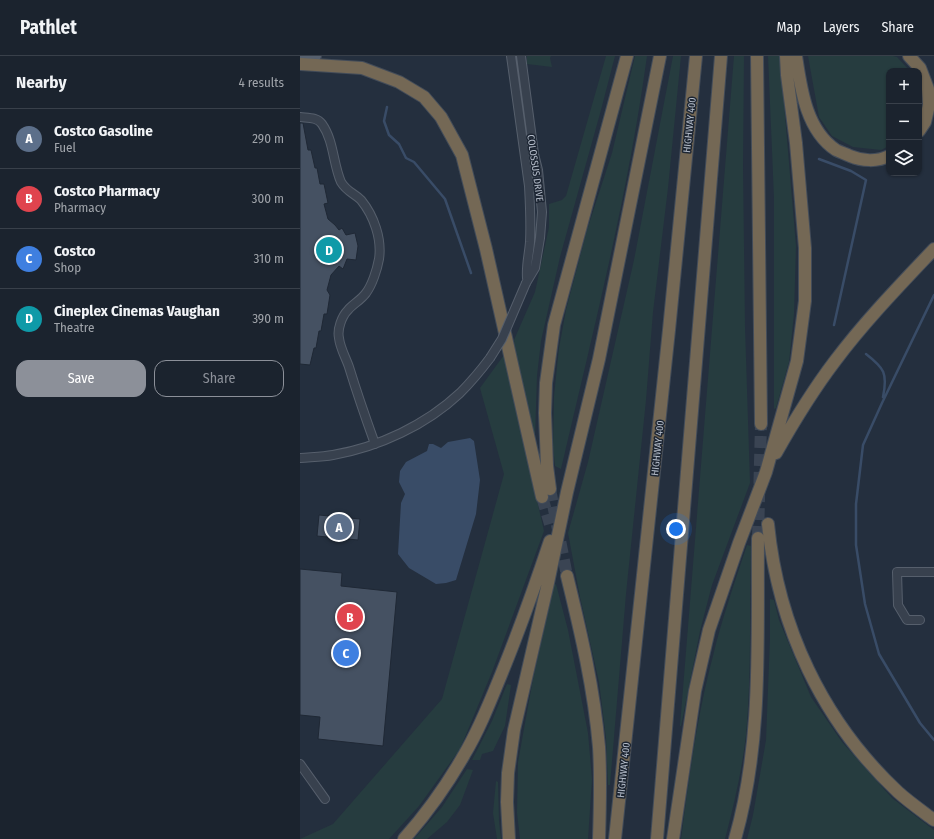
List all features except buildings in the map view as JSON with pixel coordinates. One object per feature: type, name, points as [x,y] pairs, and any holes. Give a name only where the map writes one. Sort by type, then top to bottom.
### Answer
[{"type":"highway","points":[[300,64],[362,68],[399,82],[424,97],[441,117],[462,155],[546,493],[546,383],[554,325],[627,56]]},
{"type":"highway","points":[[509,839],[507,794],[508,773],[514,730],[548,583],[567,492],[599,360],[660,56]]},
{"type":"highway","name":"HIGHWAY 400","points":[[615,839],[696,56]]},
{"type":"highway","points":[[657,839],[721,56]]},
{"type":"highway","points":[[757,56],[761,424]]},
{"type":"highway","points":[[673,839],[695,691],[709,630],[739,543],[766,472],[797,361],[805,301],[805,248],[796,143],[786,56]]},
{"type":"highway","points":[[796,56],[800,84],[809,115],[821,137],[836,150],[854,158],[869,160],[886,157]]},
{"type":"highway","points":[[909,56],[920,68],[928,90],[929,105],[925,122],[922,126]]},
{"type":"highway","points":[[766,472],[796,419],[836,360],[890,295],[934,249]]},
{"type":"highway","points":[[404,839],[432,806],[451,778],[478,729],[508,658],[567,492]]},
{"type":"highway","points":[[768,524],[772,558],[779,592],[787,618],[796,645],[824,700],[843,729],[866,758],[898,792],[934,820]]},
{"type":"highway","points":[[735,839],[746,796],[754,741],[758,683],[758,538]]},
{"type":"highway","points":[[567,576],[584,653],[596,722],[600,775],[599,839]]},
{"type":"main road","points":[[300,58],[316,56]]},
{"type":"street","name":"COLOSSUS DRIVE","points":[[300,458],[333,455],[375,444],[395,436],[437,412],[460,393],[476,376],[502,339],[526,281],[535,268],[540,238],[542,212],[538,170],[518,73],[511,56]]},
{"type":"street","name":"COLOSSUS DRIVE","points":[[521,56],[518,73],[531,207],[530,242],[526,266],[526,281]]},
{"type":"street","points":[[300,117],[313,118],[318,120],[323,125],[330,142],[341,181],[345,188],[359,199],[366,208],[373,220],[379,238],[379,259],[375,273],[367,292],[348,310],[343,318],[338,337],[375,444]]},
{"type":"street","points":[[920,620],[907,620],[898,606],[897,572],[934,572]]},
{"type":"street","points":[[300,764],[325,799]]},
{"type":"green space","points":[[527,56],[551,56],[552,67],[527,64]]},
{"type":"green space","points":[[606,56],[615,56],[560,257],[541,341],[537,376],[535,438],[516,358],[514,340],[535,292],[549,227],[549,204],[562,200],[566,196]]},
{"type":"green space","points":[[635,56],[647,56],[630,160],[609,263],[561,469],[555,466],[553,447],[554,396],[559,348],[566,310],[587,230],[612,153]]},
{"type":"green space","points":[[673,56],[681,56],[668,188],[653,312],[646,400],[626,594],[610,785],[608,785],[606,738],[599,682],[580,597],[568,533],[588,462],[634,260]]},
{"type":"green space","points":[[734,56],[744,56],[743,166],[745,327],[750,483],[712,585],[700,631],[680,726]]},
{"type":"green space","points":[[768,56],[780,56],[796,246],[794,314],[789,362],[776,408],[774,409],[774,198]]},
{"type":"green space","points":[[808,56],[893,56],[897,57],[907,68],[886,68],[886,148],[881,150],[853,147],[832,136],[819,117]]},
{"type":"green space","points":[[504,355],[544,531],[492,672],[460,749],[419,806],[389,839],[300,839],[333,824],[442,699],[504,474],[480,388]]},
{"type":"green space","points":[[747,545],[751,546],[748,711],[746,735],[735,800],[725,839],[681,839],[702,701],[720,628]]},
{"type":"green space","points":[[556,584],[568,630],[588,733],[592,779],[588,839],[520,839],[517,813],[518,762],[533,679],[554,585]]},
{"type":"green space","points":[[770,599],[774,600],[779,620],[811,697],[842,742],[892,798],[934,830],[934,839],[747,839],[753,815],[766,740]]},
{"type":"green space","points":[[507,684],[511,685],[505,726],[493,751],[482,754],[480,760],[472,760],[492,721]]},
{"type":"green space","points":[[467,769],[473,770],[460,805],[447,822],[427,839],[414,839],[442,807]]},
{"type":"green space","points":[[496,781],[498,782],[501,839],[497,839],[493,813]]},
{"type":"water","points":[[470,438],[474,441],[480,480],[476,514],[456,580],[436,584],[409,568],[398,554],[401,503],[405,494],[399,482],[400,471],[406,462],[427,451],[429,444],[433,444],[441,448],[448,442]]},
{"type":"waterway","points":[[387,107],[384,121],[389,135],[399,144],[406,158],[414,162],[445,199],[471,273]]},
{"type":"waterway","points":[[819,159],[851,171],[866,180],[834,325]]},
{"type":"waterway","points":[[934,295],[863,445],[856,504],[856,545],[865,604],[879,654],[920,723],[934,740]]},
{"type":"waterway","points":[[866,354],[881,367],[885,377],[883,397]]},
{"type":"tunnel","points":[[758,538],[761,424]]},
{"type":"tunnel","points":[[550,489],[567,576]]},
{"type":"tunnel","points":[[542,497],[550,524]]},
{"type":"place","name":"Cineplex Cinemas Vaughan","points":[[329,250]]},
{"type":"place","name":"Costco Gasoline","points":[[339,527]]},
{"type":"place","name":"Costco Pharmacy","points":[[350,617]]},
{"type":"place","name":"Costco","points":[[346,653]]}]
